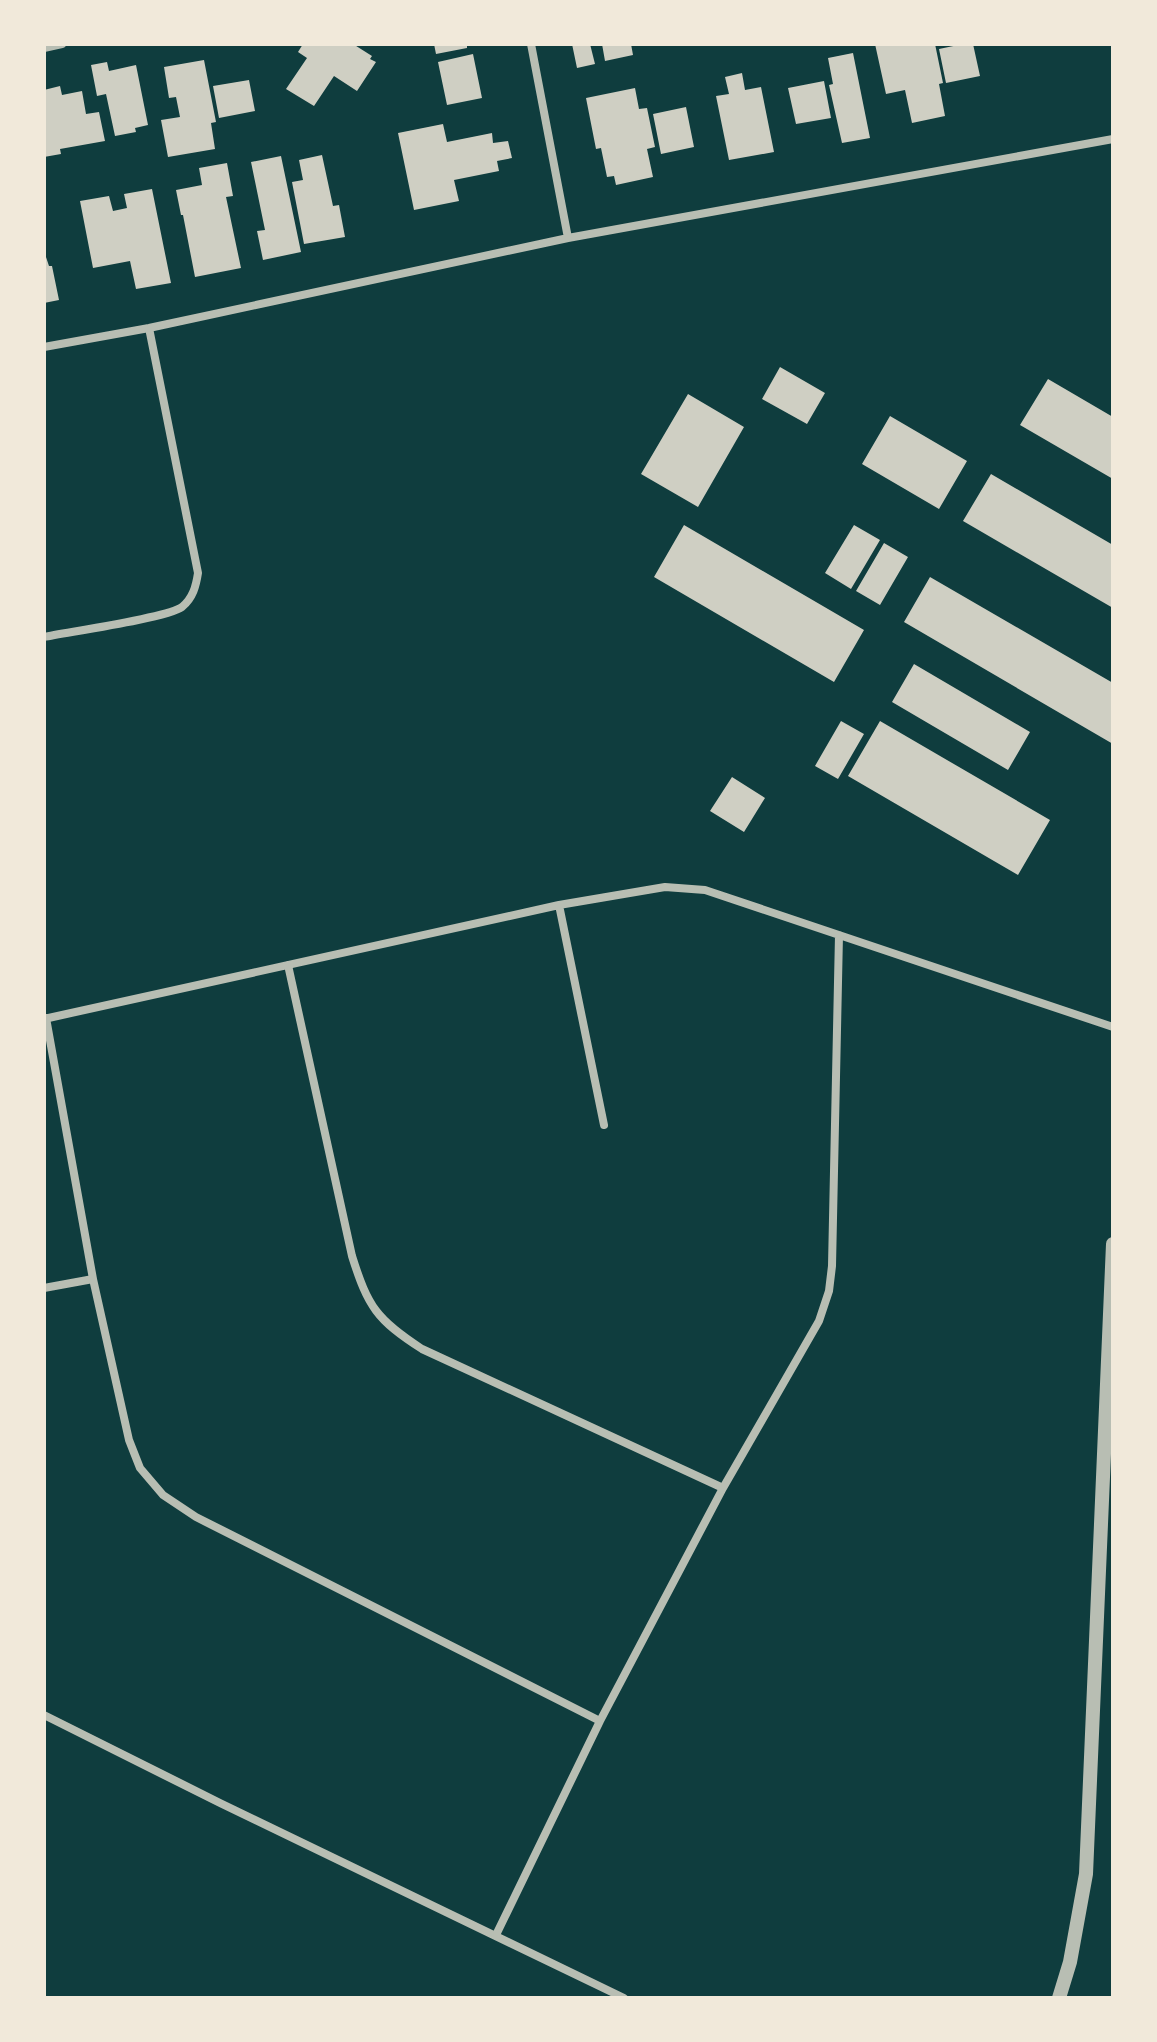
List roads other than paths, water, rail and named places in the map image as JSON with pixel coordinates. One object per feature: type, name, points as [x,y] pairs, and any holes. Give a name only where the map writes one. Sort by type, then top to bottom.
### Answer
[{"type":"street","points":[[44,48],[62,44]]},
{"type":"street","points":[[531,44],[568,238]]},
{"type":"street","points":[[44,347],[149,328],[568,238],[1113,139]]},
{"type":"street","points":[[44,637],[181,608],[195,590],[198,573],[149,328]]},
{"type":"street","points":[[600,1721],[196,1517],[163,1495],[140,1468],[129,1440],[93,1279],[45,1018],[559,905],[665,887],[683,887],[705,890],[1113,1027]]},
{"type":"street","points":[[559,905],[604,1125]]},
{"type":"street","points":[[496,1935],[600,1721],[723,1488],[819,1321],[829,1291],[832,1266],[839,935]]},
{"type":"street","points":[[288,965],[352,1256],[374,1311],[393,1331],[422,1349],[723,1488]]},
{"type":"street","points":[[1059,1998],[1070,1962],[1086,1874],[1109,1412],[1113,1244]]},
{"type":"street","points":[[44,1288],[93,1279]]},
{"type":"street","points":[[44,1715],[624,1998]]}]
